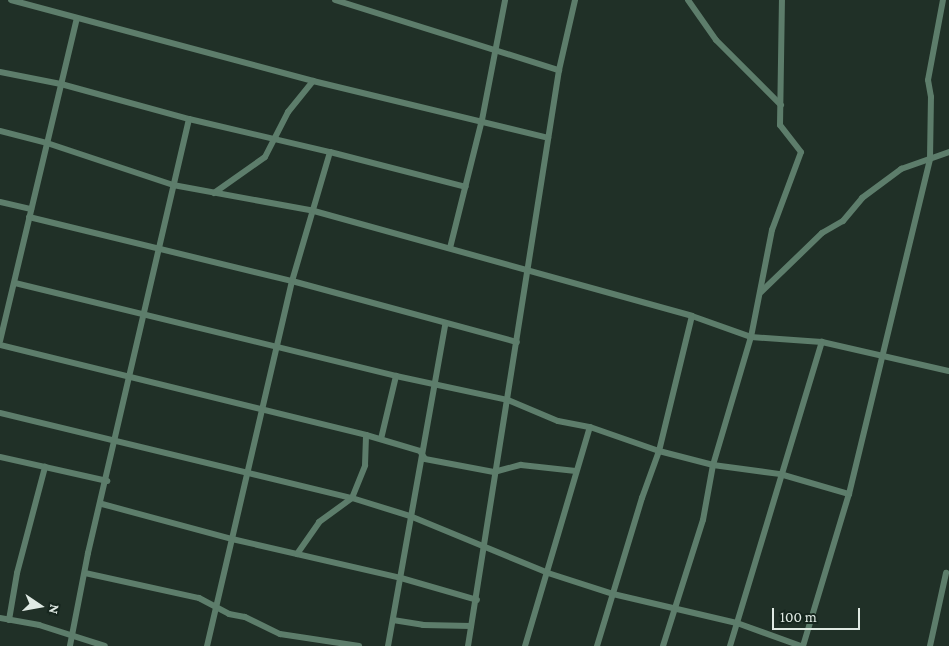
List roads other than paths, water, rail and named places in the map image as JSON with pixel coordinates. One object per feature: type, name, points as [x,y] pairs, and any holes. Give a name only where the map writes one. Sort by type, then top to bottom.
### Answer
[{"type":"street","points":[[11,0],[312,81],[482,120],[548,138]]},
{"type":"street","points":[[335,0],[559,70]]},
{"type":"street","points":[[450,248],[482,120],[505,0]]},
{"type":"street","points":[[468,646],[477,600],[494,472],[508,400],[559,70],[575,0]]},
{"type":"street","points":[[688,0],[716,40],[781,105]]},
{"type":"street","points":[[663,646],[703,520],[713,465],[762,292],[772,230],[801,152],[780,126],[782,0]]},
{"type":"street","points":[[0,412],[115,442],[352,498],[410,516],[548,573],[613,594],[737,623],[802,646],[849,494],[885,355],[930,159],[931,97],[928,80],[943,0]]},
{"type":"street","points":[[0,341],[77,18]]},
{"type":"street","points":[[0,72],[61,84],[466,187]]},
{"type":"street","points":[[214,193],[265,157],[273,138],[312,81]]},
{"type":"street","points":[[70,646],[74,635],[84,573],[102,504],[172,185],[189,118]]},
{"type":"street","points":[[0,131],[47,143],[172,185],[314,211],[692,316],[751,336],[822,342],[949,371]]},
{"type":"street","points":[[207,646],[292,282],[330,152]]},
{"type":"street","points":[[762,292],[822,233],[843,221],[862,198],[901,169],[949,152]]},
{"type":"street","points":[[0,202],[32,209]]},
{"type":"street","points":[[30,217],[292,282],[445,325],[517,342]]},
{"type":"street","points":[[15,283],[277,345],[396,376],[508,400],[558,421],[590,428],[659,451],[713,465],[780,474],[849,494]]},
{"type":"street","points":[[597,646],[642,498],[659,451],[692,316]]},
{"type":"street","points":[[388,646],[401,578],[420,451],[445,325]]},
{"type":"street","points":[[730,646],[780,474],[822,342]]},
{"type":"street","points":[[0,345],[381,439],[420,451],[425,459],[494,472],[521,465],[576,471]]},
{"type":"street","points":[[381,439],[396,376]]},
{"type":"street","points":[[525,646],[590,428]]},
{"type":"street","points":[[296,554],[320,522],[352,498],[365,465],[366,435]]},
{"type":"street","points":[[0,457],[107,481]]},
{"type":"street","points":[[9,620],[17,573],[45,467]]},
{"type":"street","points":[[102,504],[232,539],[401,578],[477,600]]},
{"type":"street","points":[[84,573],[199,598],[217,609],[280,634],[359,646]]},
{"type":"street","points":[[930,646],[946,573]]},
{"type":"street","points":[[0,618],[74,635],[105,646]]},
{"type":"street","points":[[393,620],[422,625],[471,626]]}]
